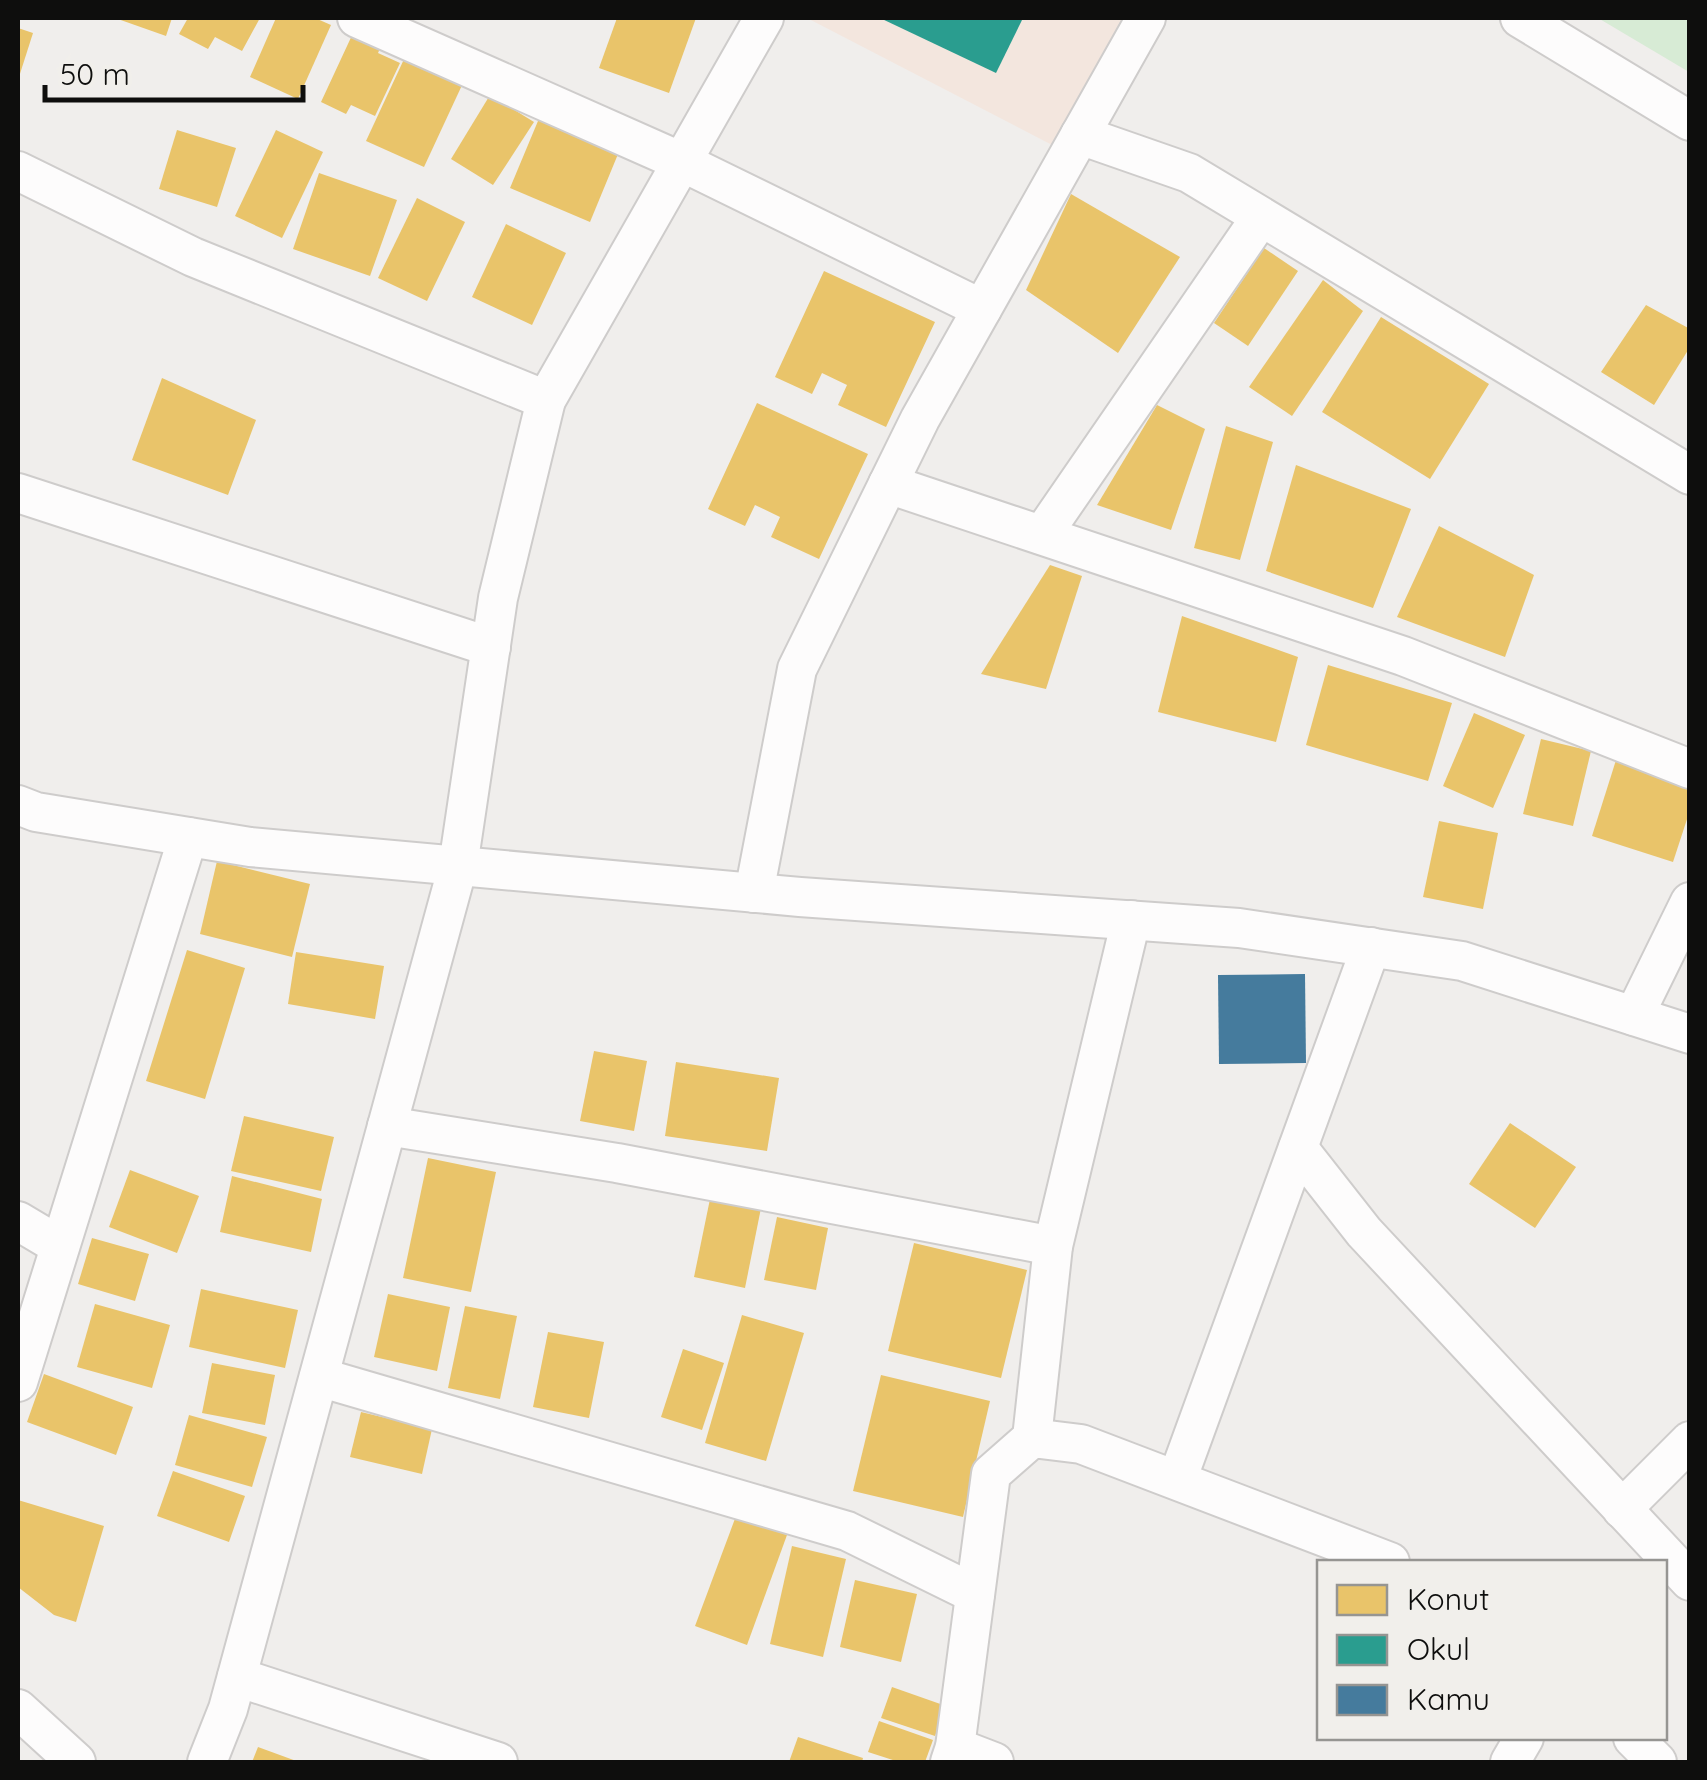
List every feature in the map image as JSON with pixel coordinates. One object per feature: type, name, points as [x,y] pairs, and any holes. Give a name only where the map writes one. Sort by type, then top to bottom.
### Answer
[{"type":"street","points":[[358,18],[682,162],[982,309]]},
{"type":"street","points":[[207,1762],[237,1677],[458,866],[498,598],[546,400],[764,18]]},
{"type":"street","points":[[754,893],[797,669],[888,484],[1146,18]]},
{"type":"street","points":[[1520,18],[1690,121]]},
{"type":"street","points":[[1080,135],[1189,173],[1690,474]]},
{"type":"street","points":[[18,170],[193,257],[546,400]]},
{"type":"street","points":[[1042,535],[1262,217]]},
{"type":"street","points":[[888,484],[1403,656],[1690,769]]},
{"type":"street","points":[[18,493],[490,647]]},
{"type":"street","points":[[18,806],[250,847],[754,893],[1239,928],[1462,961],[1690,1034]]},
{"type":"street","points":[[18,1382],[188,837]]},
{"type":"street","points":[[1634,1016],[1690,902]]},
{"type":"street","points":[[994,1762],[952,1755],[991,1474],[1032,1438],[1053,1246],[1132,920]]},
{"type":"street","points":[[1177,1480],[1372,947]]},
{"type":"street","points":[[387,1126],[617,1164],[1053,1246]]},
{"type":"street","points":[[1298,1148],[1364,1232],[1690,1581]]},
{"type":"street","points":[[18,1221],[60,1246]]},
{"type":"street","points":[[319,1377],[847,1531],[975,1594]]},
{"type":"street","points":[[1032,1438],[1081,1444],[1385,1560]]},
{"type":"street","points":[[1622,1508],[1690,1440]]},
{"type":"street","points":[[237,1677],[498,1762]]},
{"type":"street","points":[[18,1709],[76,1762]]},
{"type":"street","points":[[1510,1762],[1523,1740]]},
{"type":"street","points":[[1635,1740],[1657,1762]]},
{"type":"shaded area","points":[[807,18],[1123,18],[1054,146]]},
{"type":"green space","points":[[1598,18],[1689,18],[1689,72]]},
{"type":"building: Konut","points":[[115,18],[172,18],[166,36]]},
{"type":"building: Konut","points":[[188,18],[260,18],[242,51],[215,37],[208,49],[179,34]]},
{"type":"building: Konut","points":[[276,18],[315,18],[331,25],[298,99],[250,77]]},
{"type":"building: Konut","points":[[617,18],[696,18],[669,93],[599,68]]},
{"type":"building: Konut","points":[[18,28],[33,33],[18,80]]},
{"type":"building: Konut","points":[[354,31],[382,44],[378,53],[400,63],[375,116],[351,105],[346,114],[321,102]]},
{"type":"building: Konut","points":[[405,57],[463,83],[424,167],[366,141]]},
{"type":"building: Konut","points":[[490,95],[534,122],[493,185],[451,159]]},
{"type":"building: Konut","points":[[543,109],[623,142],[590,222],[510,188]]},
{"type":"building: Konut","points":[[177,130],[236,148],[217,207],[159,189]]},
{"type":"building: Konut","points":[[276,130],[323,152],[282,238],[235,216]]},
{"type":"building: Konut","points":[[319,173],[397,200],[370,276],[293,249]]},
{"type":"building: Konut","points":[[1071,194],[1180,257],[1118,353],[1026,290]]},
{"type":"building: Konut","points":[[417,198],[465,222],[427,301],[378,278]]},
{"type":"building: Konut","points":[[506,224],[566,253],[532,325],[472,297]]},
{"type":"building: Konut","points":[[1264,248],[1298,271],[1248,346],[1214,323]]},
{"type":"building: Konut","points":[[824,271],[935,322],[886,427],[838,405],[847,385],[822,373],[812,394],[775,377]]},
{"type":"building: Konut","points":[[1323,280],[1363,311],[1292,416],[1249,387]]},
{"type":"building: Konut","points":[[1646,305],[1690,329],[1690,347],[1654,405],[1601,372]]},
{"type":"building: Konut","points":[[1381,317],[1489,384],[1430,479],[1322,412]]},
{"type":"building: Konut","points":[[162,378],[256,420],[228,495],[132,460]]},
{"type":"building: Konut","points":[[757,403],[868,454],[819,559],[771,537],[780,517],[755,505],[745,526],[708,509]]},
{"type":"building: Konut","points":[[1157,405],[1205,429],[1171,530],[1097,505]]},
{"type":"building: Konut","points":[[1226,426],[1273,442],[1240,560],[1194,548]]},
{"type":"building: Konut","points":[[1296,465],[1411,509],[1373,608],[1266,571]]},
{"type":"building: Konut","points":[[1439,526],[1534,575],[1505,657],[1397,617]]},
{"type":"building: Konut","points":[[1050,565],[1082,576],[1046,689],[981,674]]},
{"type":"building: Konut","points":[[1182,616],[1298,657],[1276,742],[1158,712]]},
{"type":"building: Konut","points":[[1328,665],[1452,703],[1428,781],[1306,745]]},
{"type":"building: Konut","points":[[1474,713],[1525,735],[1493,808],[1443,786]]},
{"type":"building: Konut","points":[[1541,739],[1591,751],[1573,826],[1523,814]]},
{"type":"building: Konut","points":[[1617,757],[1690,780],[1690,810],[1673,862],[1592,836]]},
{"type":"building: Konut","points":[[1439,821],[1498,833],[1483,909],[1423,897]]},
{"type":"building: Konut","points":[[217,861],[310,884],[292,957],[200,934]]},
{"type":"building: Konut","points":[[187,950],[245,968],[205,1099],[146,1081]]},
{"type":"building: Konut","points":[[296,952],[384,966],[375,1019],[288,1004]]},
{"type":"building: Konut","points":[[594,1051],[647,1061],[634,1131],[580,1121]]},
{"type":"building: Konut","points":[[676,1062],[779,1078],[767,1151],[665,1136]]},
{"type":"building: Konut","points":[[244,1116],[334,1137],[321,1191],[231,1171]]},
{"type":"building: Konut","points":[[1510,1123],[1576,1167],[1535,1228],[1469,1184]]},
{"type":"building: Konut","points":[[428,1158],[496,1172],[471,1292],[403,1278]]},
{"type":"building: Konut","points":[[130,1170],[199,1196],[177,1253],[109,1227]]},
{"type":"building: Konut","points":[[232,1176],[322,1199],[311,1252],[220,1232]]},
{"type":"building: Konut","points":[[710,1199],[761,1208],[745,1288],[694,1277]]},
{"type":"building: Konut","points":[[777,1217],[828,1228],[816,1290],[764,1280]]},
{"type":"building: Konut","points":[[92,1238],[149,1254],[135,1301],[78,1284]]},
{"type":"building: Konut","points":[[914,1243],[1027,1270],[1001,1378],[888,1351]]},
{"type":"building: Konut","points":[[201,1289],[298,1310],[285,1368],[189,1347]]},
{"type":"building: Konut","points":[[388,1294],[450,1307],[437,1371],[374,1357]]},
{"type":"building: Konut","points":[[95,1304],[170,1325],[152,1388],[77,1367]]},
{"type":"building: Konut","points":[[465,1306],[517,1316],[500,1399],[448,1388]]},
{"type":"building: Konut","points":[[742,1315],[804,1333],[766,1461],[705,1443]]},
{"type":"building: Konut","points":[[548,1332],[604,1342],[589,1418],[533,1407]]},
{"type":"building: Konut","points":[[683,1349],[724,1363],[702,1430],[661,1417]]},
{"type":"building: Konut","points":[[212,1363],[275,1375],[265,1425],[202,1413]]},
{"type":"building: Konut","points":[[44,1374],[133,1407],[116,1455],[27,1422]]},
{"type":"building: Konut","points":[[881,1375],[990,1401],[963,1517],[853,1491]]},
{"type":"building: Konut","points":[[361,1412],[432,1429],[422,1474],[350,1457]]},
{"type":"building: Konut","points":[[189,1415],[267,1437],[252,1487],[175,1465]]},
{"type":"building: Konut","points":[[173,1471],[245,1496],[229,1542],[157,1516]]},
{"type":"building: Konut","points":[[18,1500],[104,1526],[76,1622],[54,1615],[18,1587]]},
{"type":"building: Konut","points":[[736,1516],[787,1535],[747,1645],[695,1626]]},
{"type":"building: Konut","points":[[792,1546],[846,1559],[823,1657],[770,1644]]},
{"type":"building: Konut","points":[[855,1580],[917,1594],[901,1662],[840,1647]]},
{"type":"building: Konut","points":[[892,1687],[946,1706],[935,1736],[881,1718]]},
{"type":"building: Konut","points":[[879,1721],[933,1740],[925,1762],[899,1762],[868,1752]]},
{"type":"building: Konut","points":[[798,1737],[863,1758],[862,1762],[789,1762]]},
{"type":"building: Konut","points":[[258,1747],[299,1762],[252,1762]]},
{"type":"building: Okul","points":[[880,18],[1023,18],[996,73]]},
{"type":"building: Kamu","points":[[1305,974],[1306,1063],[1219,1064],[1218,975]]}]
